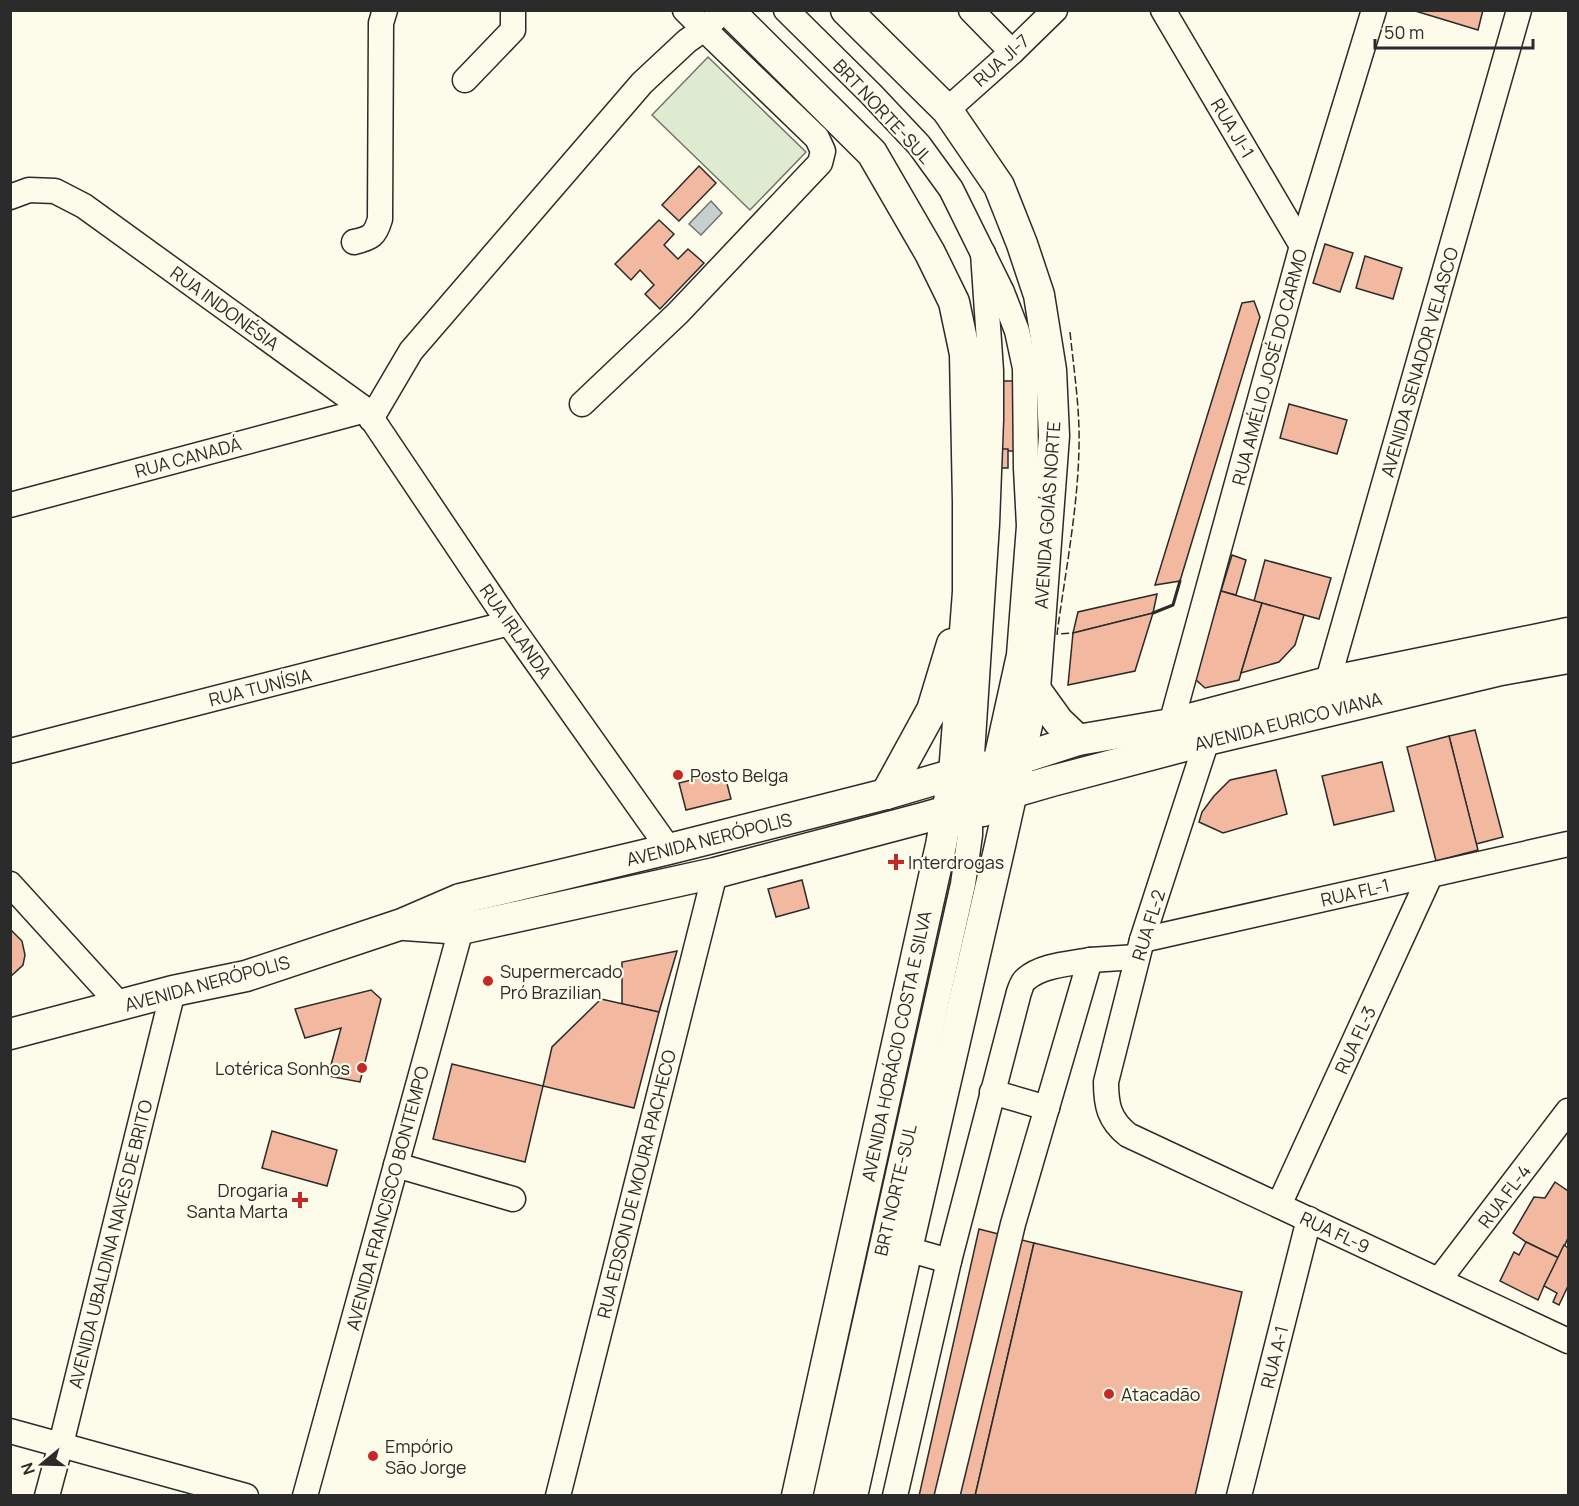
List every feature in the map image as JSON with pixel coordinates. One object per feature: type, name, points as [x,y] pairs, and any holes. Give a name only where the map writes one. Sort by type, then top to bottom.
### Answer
[{"type":"main road","points":[[725,10],[872,153],[930,253],[954,302],[965,354],[968,592],[932,710],[886,794]]},
{"type":"main road","name":"AVENIDA GOIÁS NORTE","points":[[846,10],[947,110],[999,186],[1039,295],[1051,370],[1054,436],[1035,689]]},
{"type":"main road","name":"AVENIDA HORÁCIO COSTA E SILVA","points":[[797,1496],[979,802],[985,767],[968,592]]},
{"type":"main road","name":"AVENIDA EURICO VIANA","points":[[985,767],[1078,740],[1171,724],[1328,682],[1569,633]]},
{"type":"main road","name":"AVENIDA EURICO VIANA","points":[[979,802],[1207,740],[1501,670],[1569,658]]},
{"type":"main road","points":[[1035,689],[1058,721],[1078,740]]},
{"type":"main road","name":"AVENIDA HORÁCIO COSTA E SILVA","points":[[847,1495],[907,1249],[999,850],[979,802],[985,767],[1035,689]]},
{"type":"main road","name":"AVENIDA NERÓPOLIS","points":[[10,1034],[173,991],[246,976],[402,924],[460,899],[669,849],[985,767]]},
{"type":"main road","points":[[999,850],[1052,781]]},
{"type":"main road","name":"AVENIDA NERÓPOLIS","points":[[402,924],[461,929],[715,873],[979,802]]},
{"type":"street","points":[[354,242],[368,238],[376,231],[380,219],[381,23],[385,10]]},
{"type":"street","points":[[465,80],[513,30],[513,10]]},
{"type":"street","points":[[582,404],[678,313],[820,164],[823,151],[817,138],[685,10]]},
{"type":"street","points":[[369,414],[411,351],[642,83],[687,40],[704,29],[725,10]]},
{"type":"street","name":"BRT NORTE-SUL","points":[[786,10],[919,145],[951,189],[1002,292],[1017,331],[1025,368],[1029,526],[1019,655],[985,767]]},
{"type":"street","points":[[971,10],[1012,52]]},
{"type":"street","name":"RUA JI-7","points":[[947,110],[1055,10]]},
{"type":"street","name":"RUA JI-1","points":[[1163,10],[1302,246]]},
{"type":"street","name":"RUA AMÉLIO JOSÉ DO CARMO","points":[[1171,724],[1302,246],[1374,10]]},
{"type":"street","name":"AVENIDA SENADOR VELASCO","points":[[1318,713],[1519,10]]},
{"type":"street","name":"RUA INDONÉSIA","points":[[10,197],[29,190],[55,191],[84,206],[369,414]]},
{"type":"street","points":[[983,253],[991,371],[985,767]]},
{"type":"street","name":"RUA CANADÁ","points":[[10,505],[369,414]]},
{"type":"street","name":"RUA IRLANDA","points":[[369,414],[509,622],[669,849]]},
{"type":"street","name":"RUA TUNÍSIA","points":[[10,751],[509,622]]},
{"type":"street","name":"RUA FL-2","points":[[1110,1113],[1106,1099],[1106,1082],[1140,948],[1207,740]]},
{"type":"street","name":"BRT NORTE-SUL","points":[[847,1495],[963,884],[970,835],[979,802]]},
{"type":"street","name":"RUA FL-1","points":[[895,1496],[949,1261],[992,1092],[1024,981],[1051,967],[1090,960],[1569,844]]},
{"type":"street","name":"RUA EDSON DE MOURA PACHECO","points":[[558,1496],[715,873]]},
{"type":"street","name":"RUA FL-3","points":[[1279,1205],[1430,876]]},
{"type":"street","points":[[10,884],[121,1006]]},
{"type":"street","name":"AVENIDA FRANCISCO BONTEMPO","points":[[305,1496],[461,929],[460,899]]},
{"type":"street","points":[[947,1496],[1013,1224],[1090,960]]},
{"type":"street","name":"AVENIDA UBALDINA NAVES DE BRITO","points":[[47,1496],[173,991]]},
{"type":"street","points":[[992,1092],[1047,1108]]},
{"type":"street","name":"RUA FL-4","points":[[1439,1281],[1569,1111]]},
{"type":"street","name":"RUA FL-9","points":[[1110,1113],[1117,1126],[1128,1135],[1569,1341]]},
{"type":"street","points":[[396,1165],[513,1199]]},
{"type":"street","name":"RUA A-1","points":[[1239,1496],[1309,1219]]},
{"type":"street","points":[[907,1249],[949,1261]]},
{"type":"street","points":[[10,1431],[246,1496]]},
{"type":"green space","points":[[708,57],[806,152],[750,210],[652,115]]},
{"type":"shaded area","points":[[711,201],[722,213],[701,235],[689,224]]},
{"type":"building","points":[[1412,10],[1483,10],[1478,30]]},
{"type":"building","points":[[699,166],[716,183],[679,221],[662,205]]},
{"type":"building","points":[[659,220],[674,234],[664,245],[678,259],[688,249],[704,263],[660,309],[645,294],[654,285],[640,270],[631,280],[615,264]]},
{"type":"building","points":[[1325,244],[1353,253],[1340,292],[1313,283]]},
{"type":"building","points":[[1365,256],[1402,268],[1393,299],[1356,288]]},
{"type":"building","points":[[1254,301],[1260,317],[1180,581],[1155,585],[1242,303]]},
{"type":"building","points":[[992,381],[1017,381],[1017,451],[992,451]]},
{"type":"building","points":[[1289,404],[1347,420],[1337,454],[1280,438]]},
{"type":"building","points":[[999,449],[1008,449],[1008,468],[999,468]]},
{"type":"building","points":[[1232,555],[1246,560],[1236,595],[1221,591]]},
{"type":"building","points":[[1265,560],[1331,578],[1319,619],[1254,601]]},
{"type":"building","points":[[1221,591],[1262,603],[1239,680],[1205,688],[1194,678]]},
{"type":"building","points":[[1157,594],[1153,613],[1073,633],[1078,612]]},
{"type":"building","points":[[1262,603],[1304,615],[1295,645],[1279,662],[1241,673]]},
{"type":"building","points":[[1153,613],[1135,671],[1068,685],[1073,633]]},
{"type":"building","points":[[1475,730],[1503,837],[1476,844],[1449,736]]},
{"type":"building","points":[[1449,736],[1478,850],[1436,861],[1407,747]]},
{"type":"building","points":[[1382,762],[1394,811],[1334,825],[1322,776]]},
{"type":"building","points":[[1276,770],[1287,814],[1223,833],[1199,822],[1202,812],[1230,780]]},
{"type":"building","points":[[724,772],[731,799],[686,810],[679,783]]},
{"type":"building","points":[[802,880],[809,908],[776,917],[768,889]]},
{"type":"building","points":[[10,929],[22,941],[25,955],[23,965],[10,977]]},
{"type":"building","points":[[677,951],[659,1012],[622,1004],[622,962]]},
{"type":"building","points":[[371,990],[381,999],[360,1082],[328,1076],[341,1028],[305,1038],[295,1009]]},
{"type":"building","points":[[601,999],[659,1012],[634,1108],[543,1086],[552,1047]]},
{"type":"building","points":[[452,1064],[543,1086],[525,1162],[433,1139]]},
{"type":"building","points":[[272,1131],[337,1150],[327,1186],[262,1168]]},
{"type":"building","points":[[1555,1182],[1568,1191],[1568,1238],[1559,1258],[1513,1233],[1534,1197],[1545,1198]]},
{"type":"building","points":[[979,1229],[1034,1243],[975,1496],[919,1496]]},
{"type":"building","points":[[1526,1242],[1559,1258],[1538,1300],[1500,1281],[1514,1252],[1519,1255]]},
{"type":"building","name":"Atacadão","points":[[1034,1243],[1242,1292],[1195,1496],[975,1496]]},
{"type":"building","points":[[1564,1245],[1568,1248],[1568,1286],[1559,1305],[1553,1302],[1557,1293],[1544,1286]]},
{"type":"fence","points":[[1070,332],[1079,418],[1079,447],[1074,517],[1057,634],[1073,633]]},
{"type":"wall","points":[[1153,613],[1173,605],[1180,581]]},
{"type":"place","name":"Posto Belga","points":[[678,775]]},
{"type":"place","name":"Interdrogas","points":[[896,862]]},
{"type":"place","name":"Supermercado Pró Brazilian","points":[[488,981]]},
{"type":"place","name":"Lotérica Sonhos","points":[[362,1068]]},
{"type":"place","name":"Drogaria Santa Marta","points":[[300,1200]]},
{"type":"place","name":"Atacadão","points":[[1109,1394]]},
{"type":"place","name":"Empório São Jorge","points":[[373,1456]]}]
